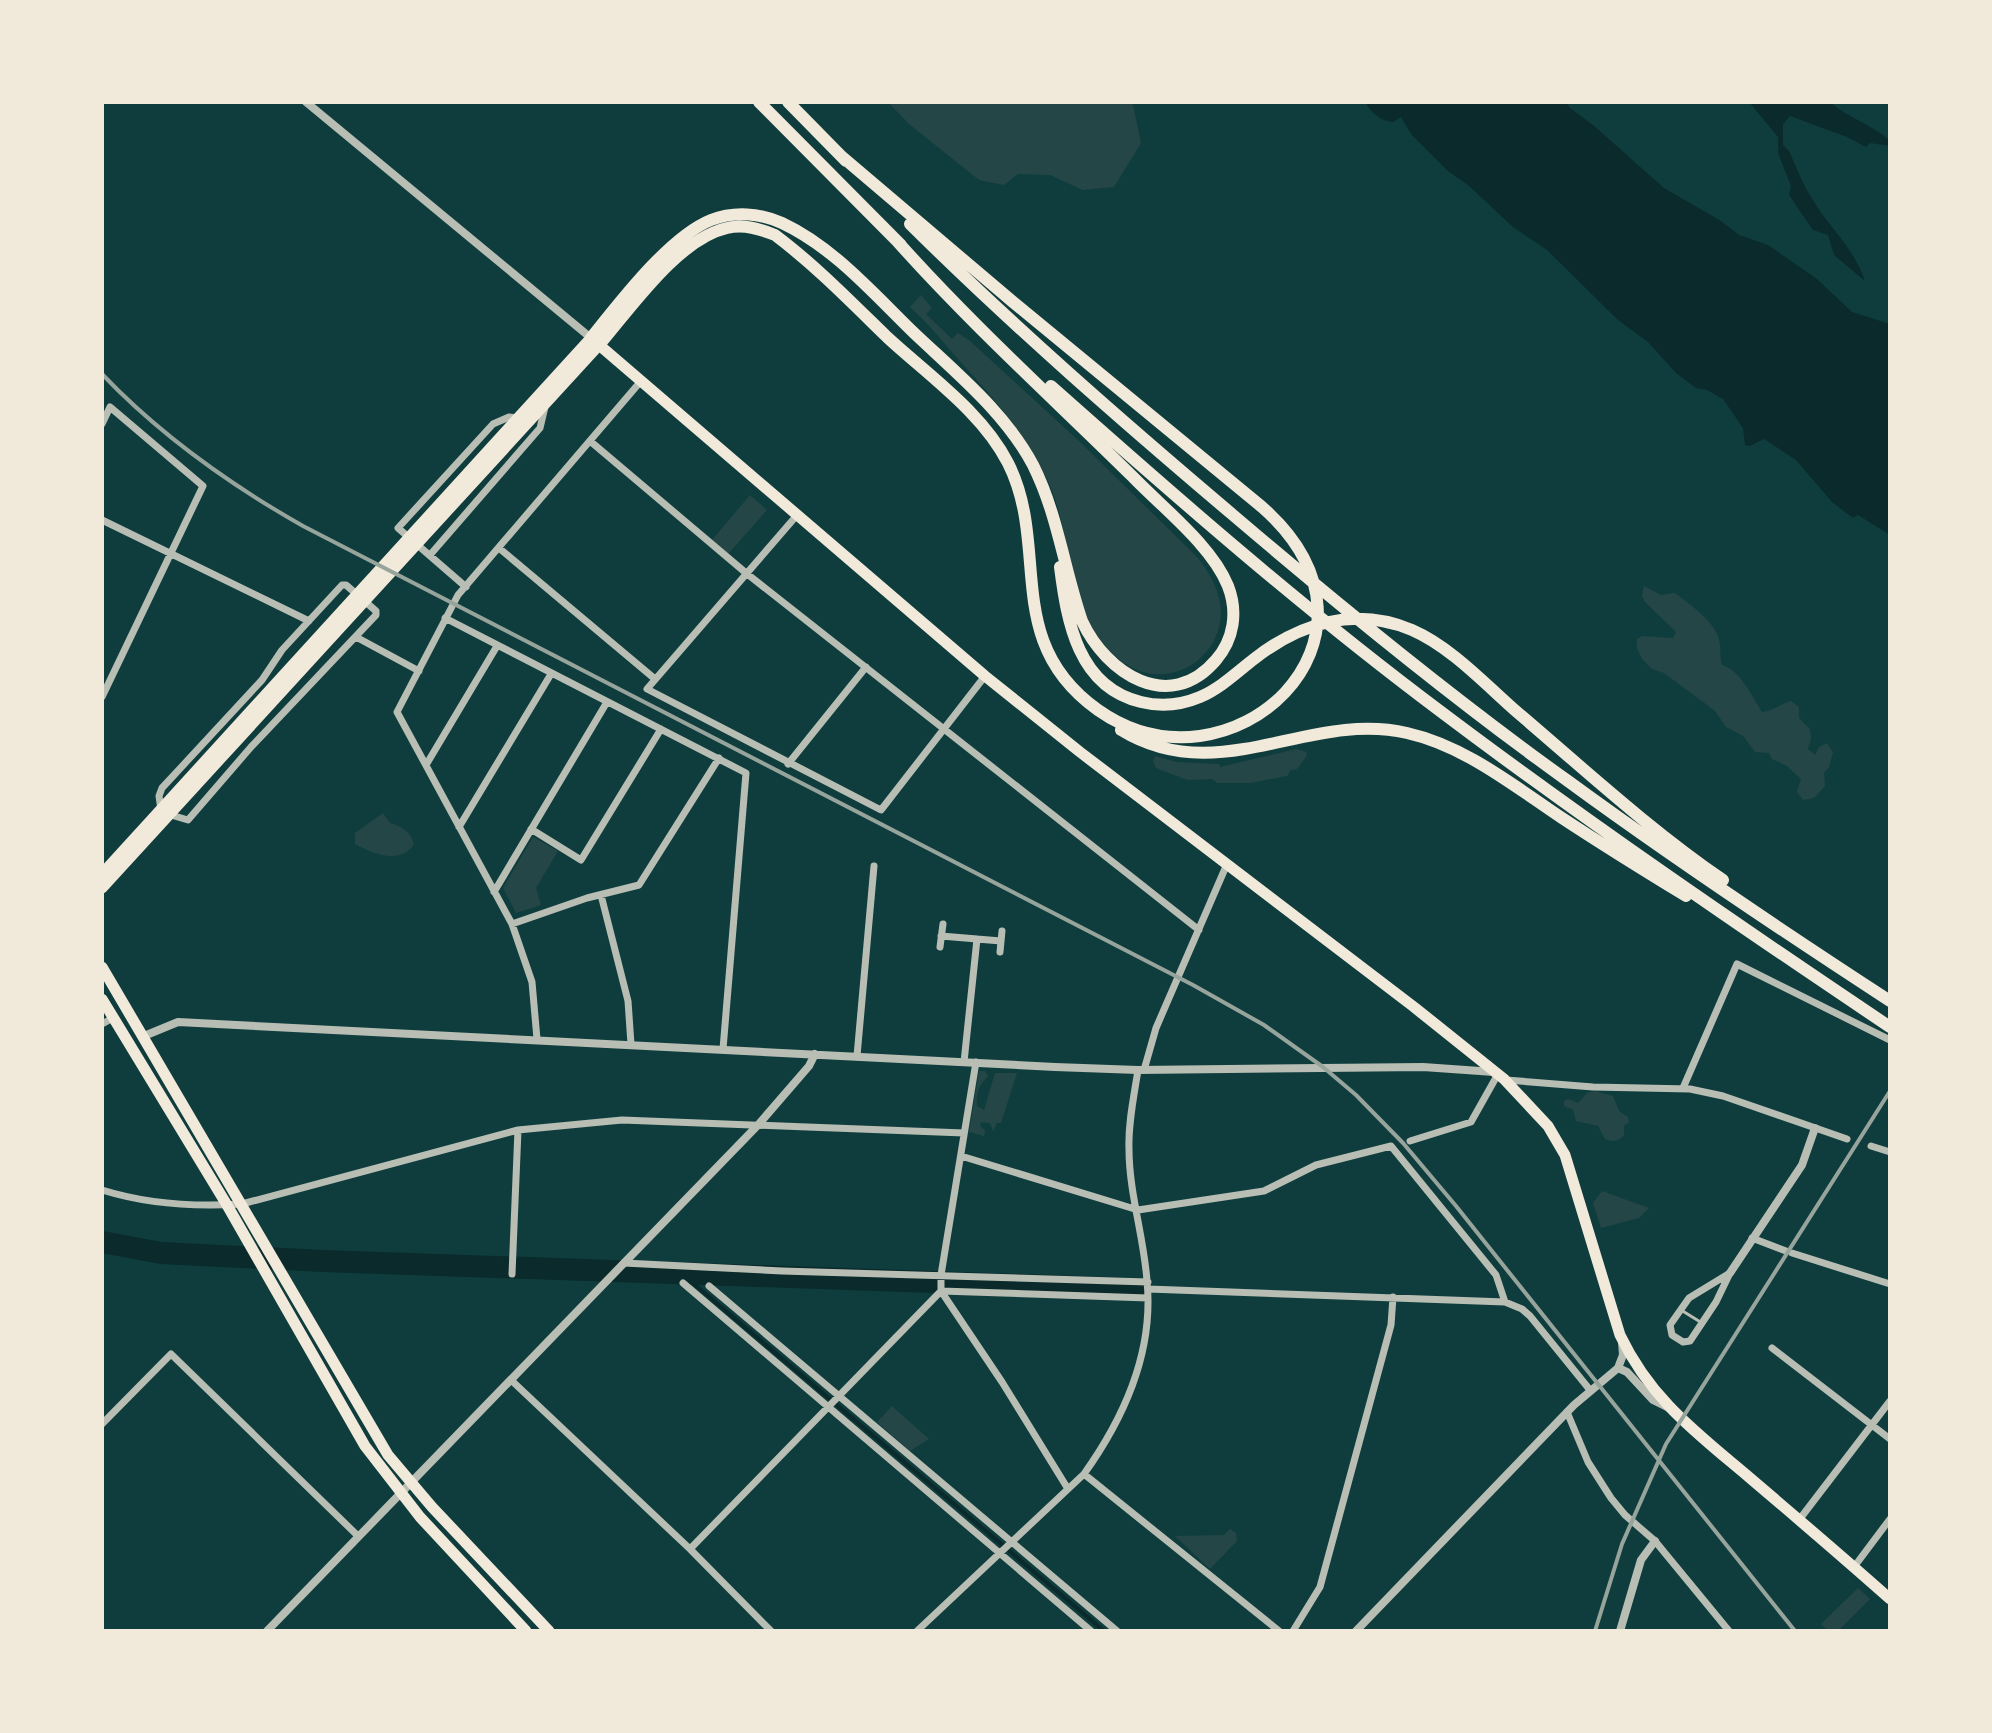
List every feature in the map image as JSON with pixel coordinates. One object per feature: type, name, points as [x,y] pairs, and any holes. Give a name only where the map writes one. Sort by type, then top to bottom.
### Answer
[{"type":"highway","points":[[759,102],[897,241],[1041,377],[1288,589],[1439,711],[1890,1027]]},
{"type":"highway","points":[[788,102],[948,262],[1068,373],[1290,564],[1497,729],[1685,865],[1890,1001]]},
{"type":"highway","points":[[840,155],[1280,524],[1297,545],[1312,573],[1318,619],[1305,667],[1296,682],[1271,707],[1240,725],[1205,734],[1172,736],[1139,730],[1110,718],[1079,694]]},
{"type":"highway","points":[[595,341],[644,275],[675,243],[711,220],[732,214],[759,215],[802,234],[839,261],[996,414],[1027,456],[1050,505],[1082,621],[1099,650],[1119,671],[1142,682],[1168,684],[1194,678],[1223,651],[1233,626],[1229,588],[1216,565],[1196,541],[941,290],[897,241]]},
{"type":"highway","points":[[595,341],[668,267],[703,238],[725,228],[742,226],[759,228],[775,235],[967,410],[998,447],[1008,464],[1020,500],[1032,597],[1041,634],[1057,667],[1079,694],[1110,723],[1141,741],[1207,754],[1243,751],[1348,729],[1388,730],[1428,739],[1484,767],[1591,838],[1798,965]]},
{"type":"highway","points":[[1050,505],[1067,615],[1084,660],[1111,689],[1133,700],[1156,705],[1180,704],[1203,696],[1277,642],[1306,627],[1333,620],[1363,618],[1410,629],[1451,656],[1705,868],[1844,964],[1890,1001]]},
{"type":"main road","points":[[595,341],[985,676],[1499,1075],[1548,1126],[1565,1155],[1622,1341],[1639,1372],[1670,1409],[1890,1599]]},
{"type":"main road","points":[[102,888],[166,813],[473,476],[545,406],[595,341]]},
{"type":"main road","points":[[473,476],[520,418],[595,341]]},
{"type":"main road","points":[[102,874],[166,813]]},
{"type":"main road","points":[[102,967],[379,1440],[410,1483],[549,1631]]},
{"type":"main road","points":[[102,999],[107,1021],[227,1205],[365,1446],[400,1493],[523,1630]]},
{"type":"street","points":[[306,102],[595,341]]},
{"type":"street","points":[[537,1039],[532,982],[512,924],[397,712],[458,595],[641,381]]},
{"type":"street","points":[[430,555],[540,428],[545,406]]},
{"type":"street","points":[[102,424],[110,407],[203,486],[102,697]]},
{"type":"street","points":[[466,587],[398,528],[493,424],[509,417],[520,418]]},
{"type":"street","points":[[590,441],[746,573],[1199,930]]},
{"type":"street","points":[[798,514],[647,689],[881,810],[985,676]]},
{"type":"street","points":[[102,520],[309,621]]},
{"type":"street","points":[[499,548],[655,679]]},
{"type":"street","points":[[346,585],[376,611],[376,615],[251,747],[188,820],[166,813],[159,796],[162,788],[262,680],[282,650],[309,621],[346,585]]},
{"type":"street","points":[[445,618],[746,773],[723,1049]]},
{"type":"street","points":[[356,637],[419,671]]},
{"type":"street","points":[[426,765],[497,646]]},
{"type":"street","points":[[788,764],[866,667]]},
{"type":"street","points":[[459,827],[551,674]]},
{"type":"street","points":[[494,892],[607,702]]},
{"type":"street","points":[[531,829],[581,860],[661,729]]},
{"type":"street","points":[[512,924],[639,885],[719,758]]},
{"type":"street","points":[[917,1631],[1084,1474],[1109,1437],[1129,1396],[1142,1347],[1148,1290],[1129,1147],[1141,1070],[1227,864]]},
{"type":"street","points":[[857,1056],[874,866]]},
{"type":"street","points":[[601,895],[628,1001],[631,1044]]},
{"type":"street","points":[[940,947],[943,924]]},
{"type":"street","points":[[1000,952],[1002,931]]},
{"type":"street","points":[[941,936],[1001,941]]},
{"type":"street","points":[[964,1062],[977,939]]},
{"type":"street","points":[[1683,1088],[1737,964],[1890,1040]]},
{"type":"street","points":[[144,1036],[178,1022],[1141,1070],[1423,1067],[1593,1087],[1683,1088],[1723,1096],[1847,1139]]},
{"type":"street","points":[[267,1631],[758,1125],[802,1075],[815,1054]]},
{"type":"street","points":[[690,1549],[839,1398],[941,1283],[976,1062]]},
{"type":"street","points":[[1410,1141],[1471,1122],[1499,1075]]},
{"type":"street","points":[[102,1190],[128,1198],[199,1206],[242,1204],[518,1130],[622,1120],[964,1133]]},
{"type":"street","points":[[1730,1273],[1689,1298],[1680,1309],[1670,1325],[1670,1331],[1683,1342],[1690,1341],[1752,1238],[1802,1165],[1815,1128]]},
{"type":"street","points":[[512,1274],[518,1130]]},
{"type":"street","points":[[961,1156],[1138,1210],[1264,1191],[1316,1165],[1391,1146],[1496,1275],[1505,1302]]},
{"type":"street","points":[[1871,1146],[1890,1152]]},
{"type":"street","points":[[1752,1238],[1890,1284]]},
{"type":"street","points":[[623,1264],[782,1271],[941,1283],[1505,1302],[1530,1316],[1590,1390]]},
{"type":"street","points":[[683,1283],[830,1407],[1006,1548],[1117,1631]]},
{"type":"street","points":[[941,1283],[1148,1290]]},
{"type":"street","points":[[941,1283],[1068,1489]]},
{"type":"street","points":[[709,1286],[1006,1548],[1091,1631]]},
{"type":"street","points":[[1704,1289],[1716,1302]]},
{"type":"street","points":[[1293,1631],[1320,1587],[1391,1325],[1393,1297]]},
{"type":"street","points":[[1356,1631],[1567,1412],[1618,1368],[1623,1355],[1622,1341]]},
{"type":"street","points":[[1772,1348],[1890,1439]]},
{"type":"street","points":[[102,1424],[171,1354],[358,1536]]},
{"type":"street","points":[[1618,1368],[1627,1372],[1653,1400],[1670,1409]]},
{"type":"street","points":[[511,1380],[690,1549],[771,1631]]},
{"type":"street","points":[[1799,1520],[1890,1401]]},
{"type":"street","points":[[1567,1412],[1588,1462],[1611,1498],[1655,1541],[1729,1631]]},
{"type":"street","points":[[1084,1474],[1279,1631]]},
{"type":"street","points":[[1854,1567],[1890,1519]]},
{"type":"street","points":[[1620,1631],[1641,1560],[1655,1541]]},
{"type":"lane","points":[[1680,1309],[1702,1323]]},
{"type":"shaded area","points":[[888,102],[1129,102],[1133,105],[1141,143],[1114,187],[1083,190],[1050,175],[1018,174],[1004,185],[979,180],[909,124]]},
{"type":"shaded area","points":[[1365,102],[1566,102],[1664,188],[1739,235],[1768,245],[1817,279],[1852,312],[1890,324],[1890,535],[1858,515],[1853,518],[1832,502],[1796,460],[1764,439],[1750,446],[1745,445],[1743,428],[1723,399],[1696,388],[1676,373],[1648,342],[1618,320],[1547,250],[1513,227],[1468,185],[1448,171],[1411,134],[1401,117],[1393,122],[1384,120]]},
{"type":"shaded area","points":[[1749,102],[1830,102],[1890,141],[1890,146],[1870,143],[1866,147],[1790,116],[1783,124],[1783,145],[1789,151],[1811,197],[1854,257],[1865,281],[1834,255],[1828,235],[1813,230],[1789,195],[1791,186],[1778,153],[1778,137]]},
{"type":"shaded area","points":[[921,295],[932,308],[926,314],[952,339],[958,333],[970,341],[1079,441],[1198,558],[1214,584],[1221,613],[1218,631],[1199,659],[1185,668],[1153,674],[1136,670],[1103,643],[1081,602],[1058,510],[1042,470],[1022,436],[998,405],[910,307]]},
{"type":"shaded area","points":[[750,495],[767,510],[728,554],[712,540]]},
{"type":"shaded area","points":[[1644,586],[1661,595],[1675,593],[1704,617],[1719,638],[1722,665],[1735,672],[1762,712],[1791,701],[1799,707],[1799,718],[1810,729],[1808,749],[1815,755],[1819,747],[1827,743],[1833,752],[1824,773],[1825,786],[1814,798],[1803,800],[1797,792],[1801,779],[1787,766],[1772,759],[1769,753],[1755,752],[1743,736],[1726,727],[1715,711],[1642,659],[1637,639],[1642,636],[1673,638],[1676,632],[1645,602],[1642,596]]},
{"type":"shaded area","points":[[1296,749],[1307,752],[1297,769],[1291,770],[1287,776],[1250,783],[1188,780],[1156,768],[1153,761],[1155,756],[1176,762],[1219,764],[1220,767]]},
{"type":"shaded area","points":[[383,813],[390,823],[405,830],[413,840],[414,844],[402,854],[386,856],[355,844],[355,833]]},
{"type":"shaded area","points":[[533,837],[558,851],[536,888],[541,905],[516,913],[503,888]]},
{"type":"shaded area","points":[[979,1071],[985,1071],[988,1076],[977,1096],[977,1106],[984,1110],[995,1073],[1017,1073],[1001,1123],[997,1123],[993,1131],[990,1123],[981,1122],[984,1136],[969,1132]]},
{"type":"shaded area","points":[[1595,1091],[1613,1096],[1619,1111],[1628,1117],[1624,1135],[1617,1140],[1605,1139],[1598,1126],[1576,1121],[1573,1110],[1564,1106],[1564,1101],[1568,1099],[1578,1103],[1587,1093]]},
{"type":"shaded area","points":[[1602,1191],[1649,1208],[1639,1218],[1601,1228],[1593,1203]]},
{"type":"shaded area","points":[[892,1406],[929,1439],[910,1451],[877,1422]]},
{"type":"shaded area","points":[[1230,1529],[1236,1533],[1237,1541],[1210,1569],[1175,1536],[1224,1535]]},
{"type":"shaded area","points":[[1858,1588],[1870,1599],[1838,1631],[1828,1631],[1821,1624]]},
{"type":"waterway","points":[[102,1242],[161,1253],[323,1261],[1137,1289]]},
{"type":"waterway","points":[[681,1273],[1104,1631]]},
{"type":"railway","points":[[102,374],[148,418],[197,458],[303,526],[1193,985],[1264,1025],[1323,1067],[1356,1095],[1403,1143],[1456,1206],[1795,1631]]},
{"type":"railway","points":[[1595,1631],[1622,1544],[1666,1444],[1890,1091]]}]
